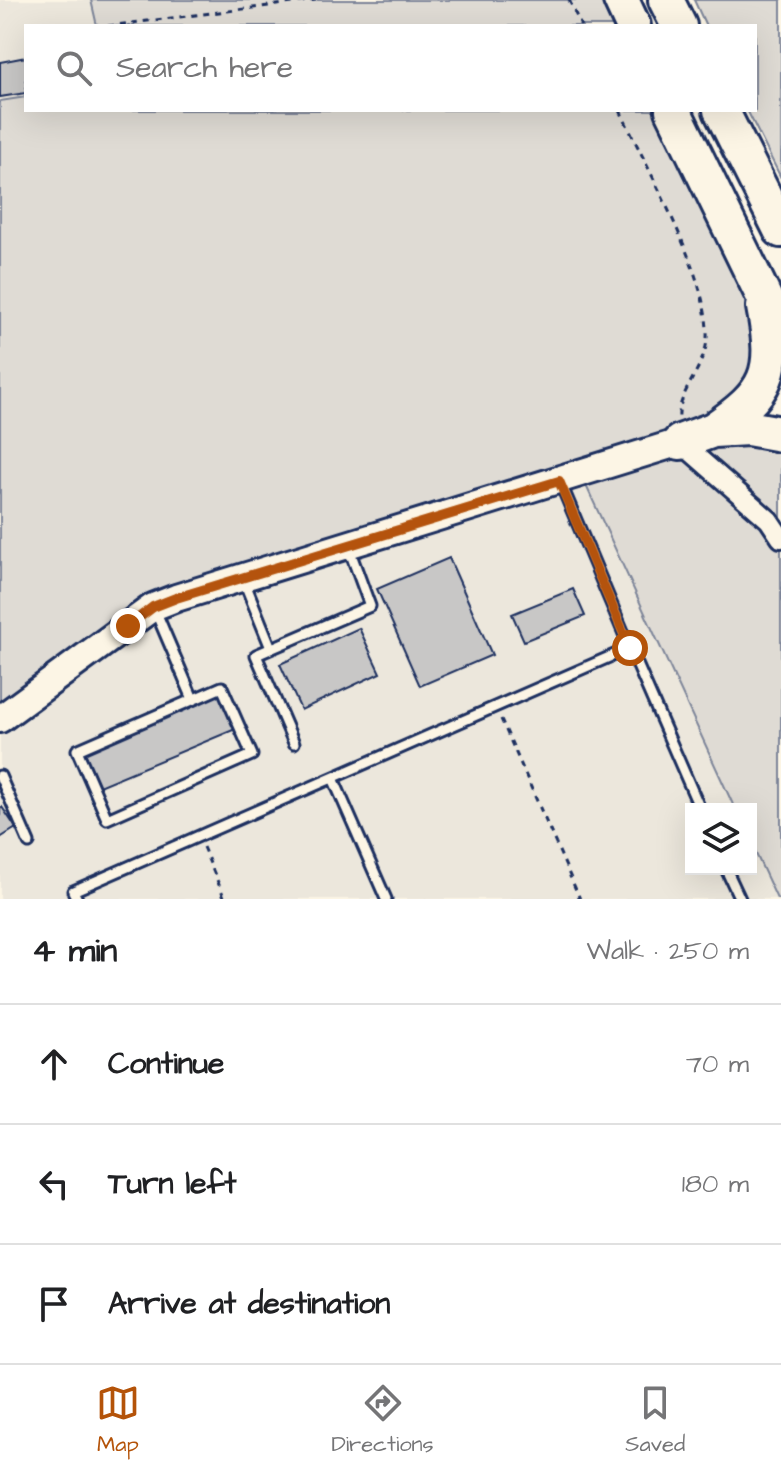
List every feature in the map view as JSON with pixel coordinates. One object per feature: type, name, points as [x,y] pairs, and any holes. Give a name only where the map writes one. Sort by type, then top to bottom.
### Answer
[{"type":"highway","points":[[621,0],[632,24]]},
{"type":"highway","points":[[666,0],[678,24]]},
{"type":"highway","points":[[674,112],[781,332]]},
{"type":"highway","points":[[722,112],[781,230]]},
{"type":"highway","points":[[680,442],[713,430],[747,407],[768,378],[770,334],[762,298]]},
{"type":"highway","points":[[713,430],[748,428],[781,434]]},
{"type":"street","points":[[0,719],[153,607],[680,442],[759,510],[781,538]]},
{"type":"lane","points":[[559,481],[697,803]]},
{"type":"lane","points":[[294,743],[256,655],[370,606],[348,546]]},
{"type":"lane","points":[[243,578],[271,648]]},
{"type":"lane","points":[[153,607],[193,699]]},
{"type":"lane","points":[[77,899],[73,891],[630,648]]},
{"type":"lane","points":[[222,687],[252,755],[107,819],[77,750],[193,699],[222,687]]},
{"type":"lane","points":[[0,776],[29,843]]},
{"type":"lane","points":[[333,778],[386,899]]},
{"type":"lane","points":[[729,875],[740,899]]},
{"type":"path","points":[[124,24],[316,0]]},
{"type":"path","points":[[569,0],[580,24]]},
{"type":"path","points":[[621,112],[685,252],[706,311],[707,340],[701,368],[678,409],[680,442]]},
{"type":"path","points":[[496,706],[580,899]]},
{"type":"path","points":[[198,836],[225,899]]},
{"type":"shaded area","points":[[0,0],[91,0],[97,24],[24,24],[24,97],[0,101]]},
{"type":"shaded area","points":[[91,0],[606,0],[617,24],[97,24]]},
{"type":"shaded area","points":[[694,0],[781,0],[781,178],[748,112],[757,112],[757,24],[705,24]]},
{"type":"shaded area","points":[[24,97],[24,112],[659,112],[737,278],[756,344],[754,373],[721,424],[781,434],[781,899],[777,899],[757,856],[757,803],[732,803],[584,481],[149,603],[0,711],[0,101]]},
{"type":"shaded area","points":[[584,481],[732,803],[685,803],[685,875],[757,875],[757,856],[777,899],[0,899],[0,725],[153,612]]},
{"type":"building","points":[[24,57],[24,93],[0,97],[0,62]]},
{"type":"building","points":[[449,558],[492,655],[420,686],[377,589]]},
{"type":"building","points":[[573,589],[585,616],[524,641],[512,614]]},
{"type":"building","points":[[359,628],[380,673],[301,710],[280,664]]},
{"type":"building","points":[[222,690],[238,728],[99,786],[83,749]]},
{"type":"building","points":[[2,807],[16,828],[0,838],[0,809]]},
{"type":"route","points":[[128,626],[153,607],[176,598],[559,481],[630,648]]}]
